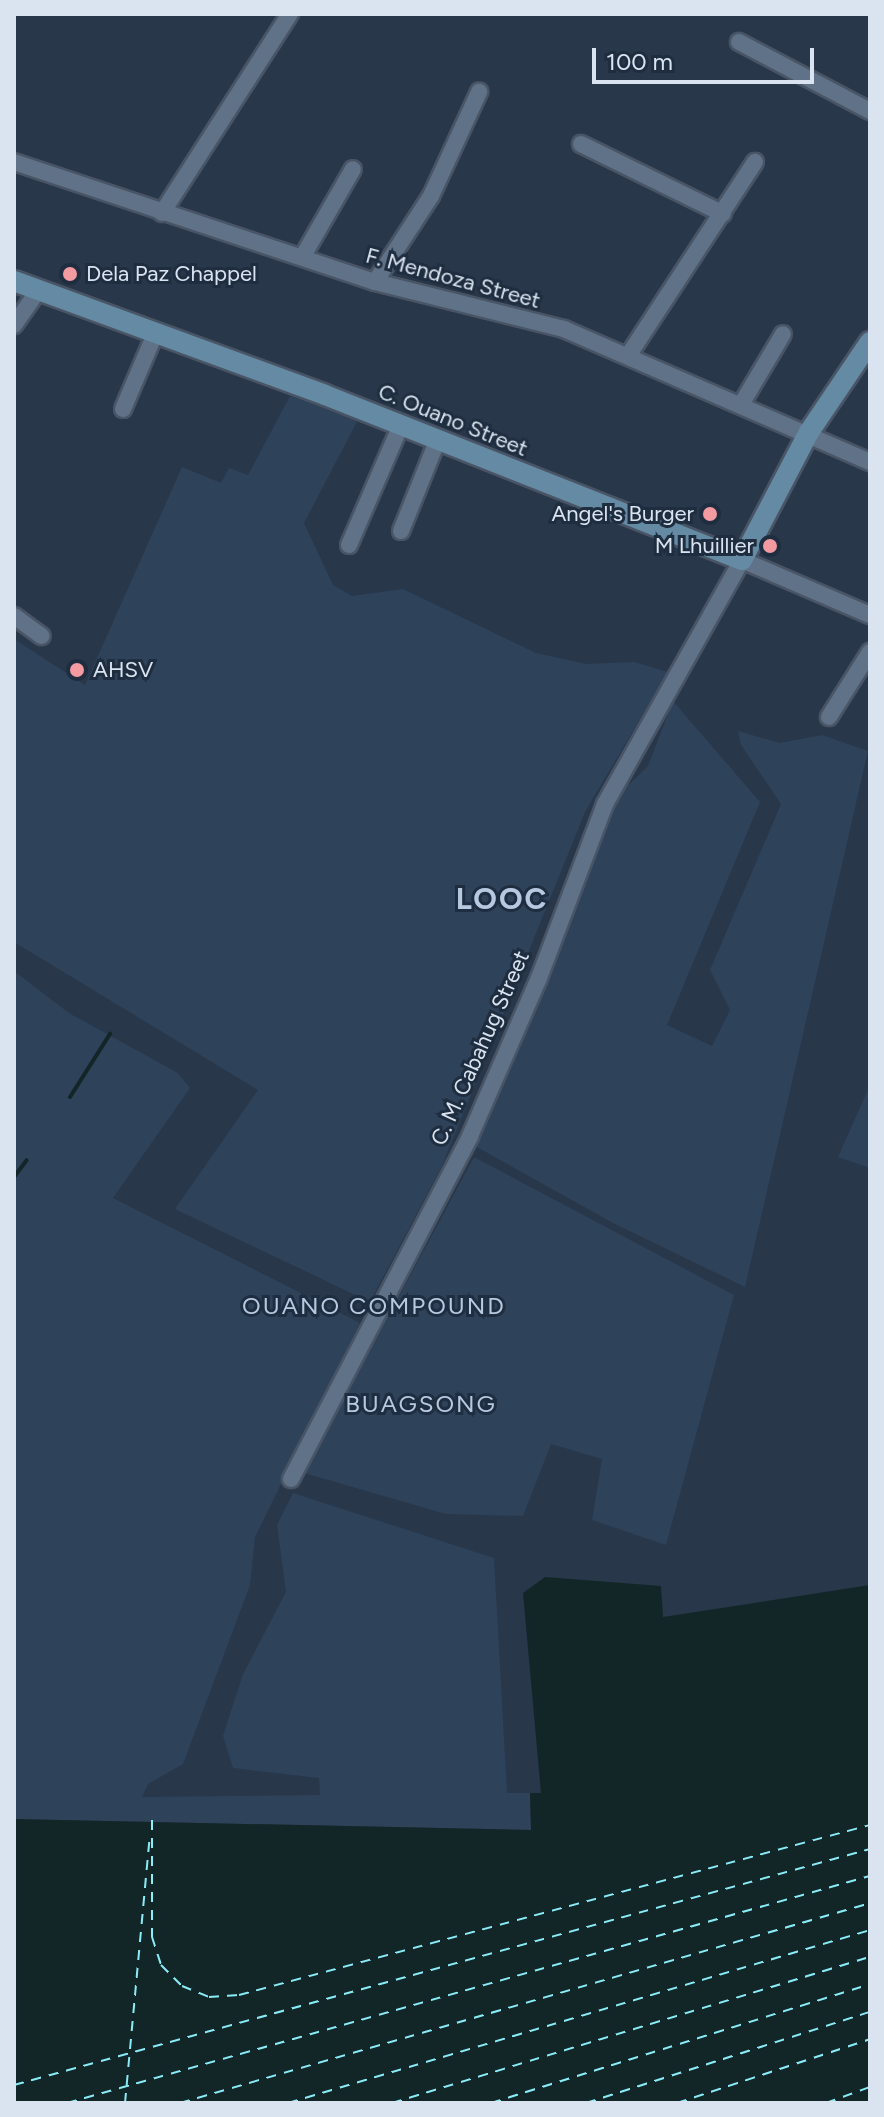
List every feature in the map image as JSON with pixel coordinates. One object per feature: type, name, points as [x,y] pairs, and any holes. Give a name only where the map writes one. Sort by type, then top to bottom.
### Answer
[{"type":"street","points":[[162,213],[290,14]]},
{"type":"street","points":[[739,42],[870,111]]},
{"type":"street","points":[[375,282],[431,196],[479,92]]},
{"type":"street","points":[[581,144],[723,214]]},
{"type":"street","name":"F. Mendoza Street","points":[[14,162],[375,282],[564,329],[809,432],[870,462]]},
{"type":"street","points":[[628,356],[755,162]]},
{"type":"street","points":[[303,256],[353,169]]},
{"type":"street","name":"C. Ouano Street","points":[[14,281],[438,439],[742,560],[870,615]]},
{"type":"street","points":[[14,325],[38,291]]},
{"type":"street","points":[[123,409],[155,334]]},
{"type":"street","points":[[742,403],[783,334]]},
{"type":"street","name":"C. M. Cabahug Street","points":[[291,1479],[470,1136],[539,978],[605,804],[742,560],[809,432],[870,342]]},
{"type":"street","points":[[349,545],[401,425]]},
{"type":"street","points":[[401,531],[438,439]]},
{"type":"street","points":[[14,616],[42,636]]},
{"type":"street","points":[[829,717],[870,652]]},
{"type":"shaded area","points":[[290,396],[359,418],[304,523],[333,585],[352,596],[403,589],[536,653],[586,664],[634,662],[668,672],[585,812],[442,1166],[370,1302],[175,1209],[258,1090],[14,942],[14,639],[85,685],[182,467],[221,483],[229,468],[248,475]]},
{"type":"shaded area","points":[[673,701],[760,802],[667,1025],[712,1046],[730,1010],[710,970],[781,804],[741,745],[738,731],[780,743],[822,735],[868,751],[745,1287],[613,1223],[475,1146],[613,800],[648,766]]},
{"type":"shaded area","points":[[14,971],[69,1013],[178,1073],[190,1088],[113,1198],[360,1323],[255,1537],[250,1585],[183,1764],[148,1784],[142,1797],[320,1795],[319,1778],[233,1768],[223,1736],[243,1674],[286,1592],[277,1525],[293,1493],[494,1558],[507,1793],[530,1793],[531,1830],[14,1819]]},
{"type":"shaded area","points":[[870,1085],[870,1168],[838,1157]]},
{"type":"shaded area","points":[[474,1157],[734,1295],[666,1545],[592,1520],[602,1459],[551,1444],[523,1516],[446,1514],[304,1473]]},
{"type":"shaded area","points":[[545,1577],[661,1586],[663,1617],[870,1585],[870,2103],[14,2103],[14,1819],[531,1830],[530,1793],[541,1793],[523,1593]]},
{"type":"waterway","points":[[70,1097],[110,1034]]},
{"type":"waterway","points":[[14,1177],[27,1160]]},
{"type":"ferry route","points":[[152,1820],[152,1937],[161,1965],[182,1986],[209,1997],[239,1995],[870,1825]]},
{"type":"ferry route","points":[[125,2103],[150,1834]]},
{"type":"ferry route","points":[[14,2085],[870,1849]]},
{"type":"ferry route","points":[[67,2103],[870,1876]]},
{"type":"ferry route","points":[[180,2103],[870,1903]]},
{"type":"ferry route","points":[[288,2103],[870,1930]]},
{"type":"ferry route","points":[[392,2103],[870,1957]]},
{"type":"ferry route","points":[[491,2103],[870,1984]]},
{"type":"ferry route","points":[[586,2103],[870,2012]]},
{"type":"ferry route","points":[[677,2103],[870,2039]]},
{"type":"ferry route","points":[[826,2103],[870,2087]]},
{"type":"place","name":"Dela Paz Chappel","points":[[70,274]]},
{"type":"place","name":"Angel's Burger","points":[[710,514]]},
{"type":"place","name":"M Lhuillier","points":[[770,546]]},
{"type":"place","name":"AHSV","points":[[77,670]]},
{"type":"district","name":"LOOC","points":[[502,899]]},
{"type":"district","name":"OUANO COMPOUND","points":[[374,1306]]},
{"type":"district","name":"BUAGSONG","points":[[421,1404]]}]
